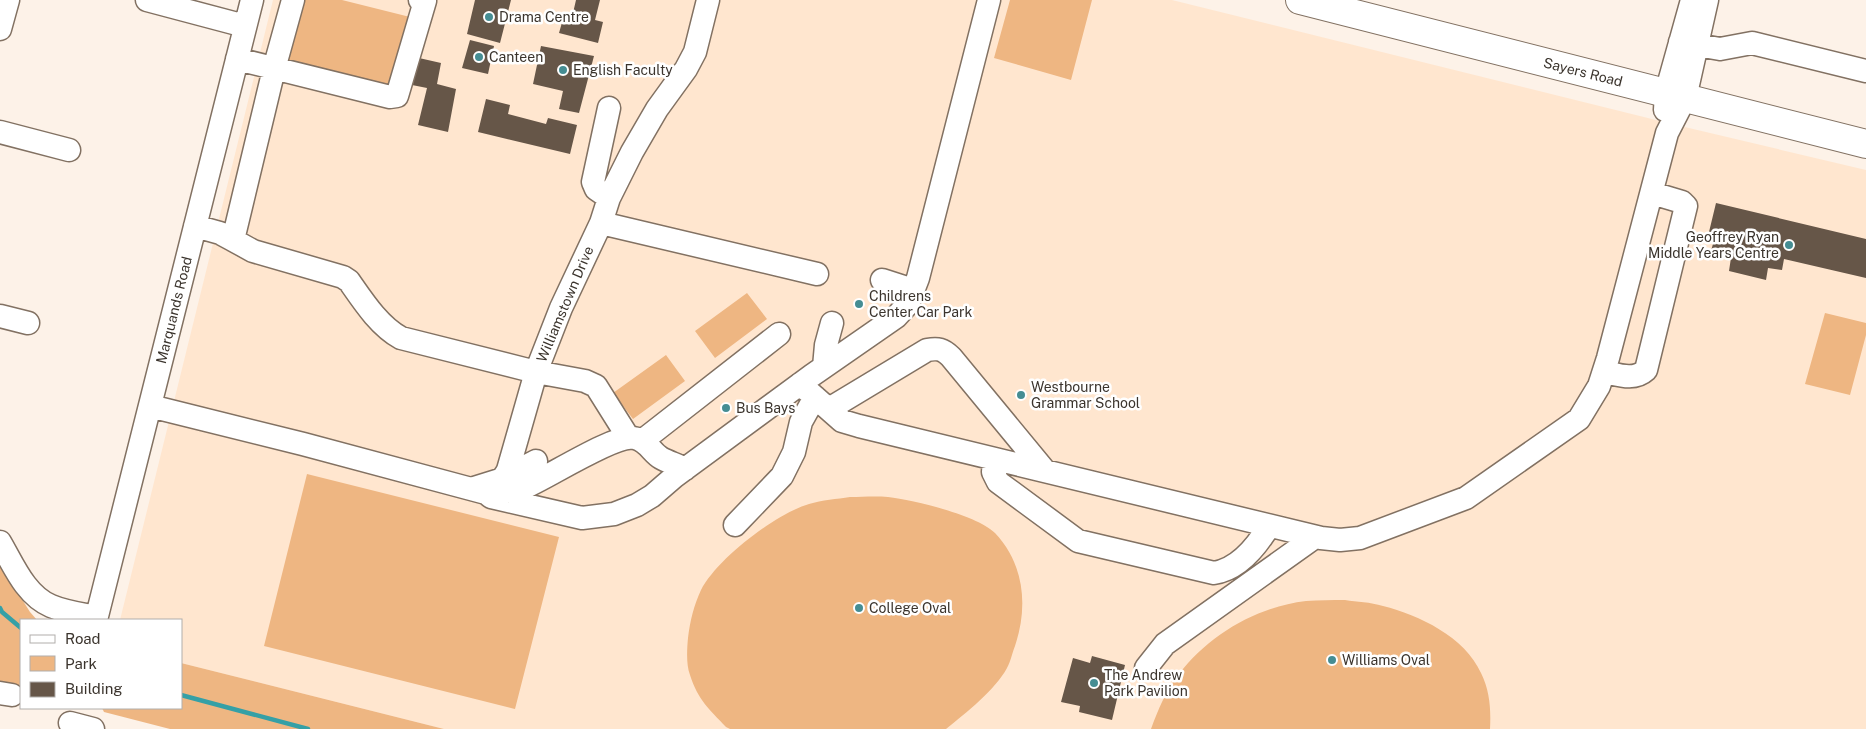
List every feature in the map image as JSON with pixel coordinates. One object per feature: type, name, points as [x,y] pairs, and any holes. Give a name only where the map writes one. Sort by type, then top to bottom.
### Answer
[{"type":"main road","name":"Sayers Road","points":[[1310,1],[1866,144]]},
{"type":"street","points":[[0,29],[8,0]]},
{"type":"street","points":[[147,0],[245,26]]},
{"type":"street","name":"Marquands Road","points":[[96,619],[252,0]]},
{"type":"street","points":[[233,240],[274,68],[293,0]]},
{"type":"street","points":[[237,59],[390,97],[397,96],[424,1],[420,0]]},
{"type":"street","name":"Williamstown Drive","points":[[660,458],[653,449],[635,439],[596,386],[585,381],[536,372],[561,308],[601,223],[609,198],[656,109],[686,69],[695,52],[708,0]]},
{"type":"street","points":[[824,368],[896,317],[908,304],[918,278],[989,0]]},
{"type":"street","points":[[1689,44],[1692,0]]},
{"type":"street","points":[[815,397],[842,421],[859,426],[1315,537],[1340,540],[1360,538],[1466,498],[1579,419],[1599,386],[1668,133],[1675,96],[1689,44],[1708,0]]},
{"type":"street","points":[[1689,44],[1720,50],[1752,43],[1866,71]]},
{"type":"street","points":[[609,108],[593,182],[596,189],[609,198]]},
{"type":"street","points":[[0,132],[69,150]]},
{"type":"street","points":[[1604,372],[1631,377],[1640,375],[1646,370],[1686,206],[1682,202],[1652,193]]},
{"type":"street","points":[[601,223],[817,274]]},
{"type":"street","points":[[195,226],[220,234],[253,251],[343,277],[349,281],[382,324],[391,333],[401,338],[536,372],[508,470],[503,479],[478,491]]},
{"type":"street","points":[[882,280],[913,290]]},
{"type":"street","points":[[0,316],[28,323]]},
{"type":"street","points":[[736,524],[782,476],[794,452],[801,422],[815,397],[824,368],[826,345],[832,323]]},
{"type":"street","points":[[478,491],[507,492],[524,488],[611,444],[635,439],[779,334]]},
{"type":"street","points":[[150,406],[303,444],[478,491],[491,497],[582,518],[614,514],[637,505],[686,469],[815,397],[927,350],[937,348],[945,351],[951,357],[1045,471]]},
{"type":"street","points":[[660,458],[686,469]]},
{"type":"street","points":[[660,458],[666,484]]},
{"type":"street","points":[[994,459],[993,472],[998,482],[1078,541],[1214,573],[1225,571],[1256,548],[1269,526]]},
{"type":"street","points":[[505,475],[536,462]]},
{"type":"street","points":[[1146,668],[1165,644],[1315,537]]},
{"type":"street","points":[[0,542],[28,588],[41,601],[96,619]]},
{"type":"street","points":[[70,720],[93,729]]},
{"type":"shaded area","name":"Westbourne Grammar School","points":[[273,0],[1172,0],[1866,170],[1866,729],[444,729],[182,663],[182,619],[120,619]]},
{"type":"green space","points":[[300,0],[342,0],[410,17],[389,88],[285,62]]},
{"type":"green space","points":[[1010,0],[1092,0],[1071,80],[994,58]]},
{"type":"green space","points":[[747,293],[767,319],[715,358],[695,331]]},
{"type":"green space","points":[[1825,313],[1866,323],[1866,335],[1850,395],[1805,384]]},
{"type":"green space","points":[[666,355],[685,381],[633,419],[613,393]]},
{"type":"green space","points":[[307,474],[559,537],[515,709],[264,646]]},
{"type":"green space","name":"College Oval","points":[[850,497],[888,497],[913,501],[960,514],[986,526],[995,533],[1013,559],[1021,587],[1022,616],[1007,668],[988,693],[946,729],[730,729],[726,727],[700,698],[688,667],[687,647],[690,625],[694,607],[701,590],[709,578],[733,552],[764,527],[780,517],[809,504]]},
{"type":"green space","points":[[0,564],[36,619],[20,619],[20,691],[0,686]]},
{"type":"green space","name":"Williams Oval","points":[[1345,600],[1397,610],[1440,629],[1452,638],[1474,660],[1481,673],[1488,694],[1490,729],[1151,729],[1174,680],[1204,647],[1219,635],[1252,616],[1287,604],[1306,601]]},
{"type":"green space","points":[[182,663],[444,729],[170,729],[104,712],[102,709],[182,709]]},
{"type":"building","name":"Drama Centre","points":[[475,0],[511,0],[500,43],[467,34]]},
{"type":"building","points":[[576,0],[600,0],[595,20],[603,22],[598,43],[559,33],[565,12],[573,13]]},
{"type":"building","name":"Canteen","points":[[470,40],[494,46],[488,74],[462,68]]},
{"type":"building","name":"English Faculty","points":[[541,46],[594,56],[579,113],[559,109],[563,91],[533,84]]},
{"type":"building","points":[[419,58],[441,63],[437,84],[456,89],[448,132],[418,125],[427,88],[412,85]]},
{"type":"building","points":[[486,99],[510,105],[508,114],[546,124],[548,118],[577,125],[570,154],[478,132]]},
{"type":"building","name":"Geoffrey Ryan Middle Years Centre","points":[[1716,203],[1866,239],[1866,278],[1784,259],[1782,270],[1768,268],[1766,280],[1729,271],[1732,251],[1711,251],[1716,233],[1709,232]]},
{"type":"building","name":"The Andrew Park Pavilion","points":[[1092,656],[1125,665],[1112,720],[1079,712],[1080,706],[1061,702],[1073,658],[1090,663]]},
{"type":"waterway","points":[[0,608],[2,612],[20,627]]},
{"type":"waterway","points":[[182,695],[308,729]]},
{"type":"place","name":"Drama Centre","points":[[489,17]]},
{"type":"place","name":"Canteen","points":[[479,57]]},
{"type":"place","name":"English Faculty","points":[[563,70]]},
{"type":"place","name":"Geoffrey Ryan Middle Years Centre","points":[[1789,245]]},
{"type":"place","name":"Childrens Center Car Park","points":[[859,304]]},
{"type":"place","name":"Westbourne Grammar School","points":[[1021,395]]},
{"type":"place","name":"Bus Bays","points":[[726,408]]},
{"type":"place","name":"College Oval","points":[[859,608]]},
{"type":"place","name":"Williams Oval","points":[[1332,660]]},
{"type":"place","name":"The Andrew Park Pavilion","points":[[1094,683]]}]
